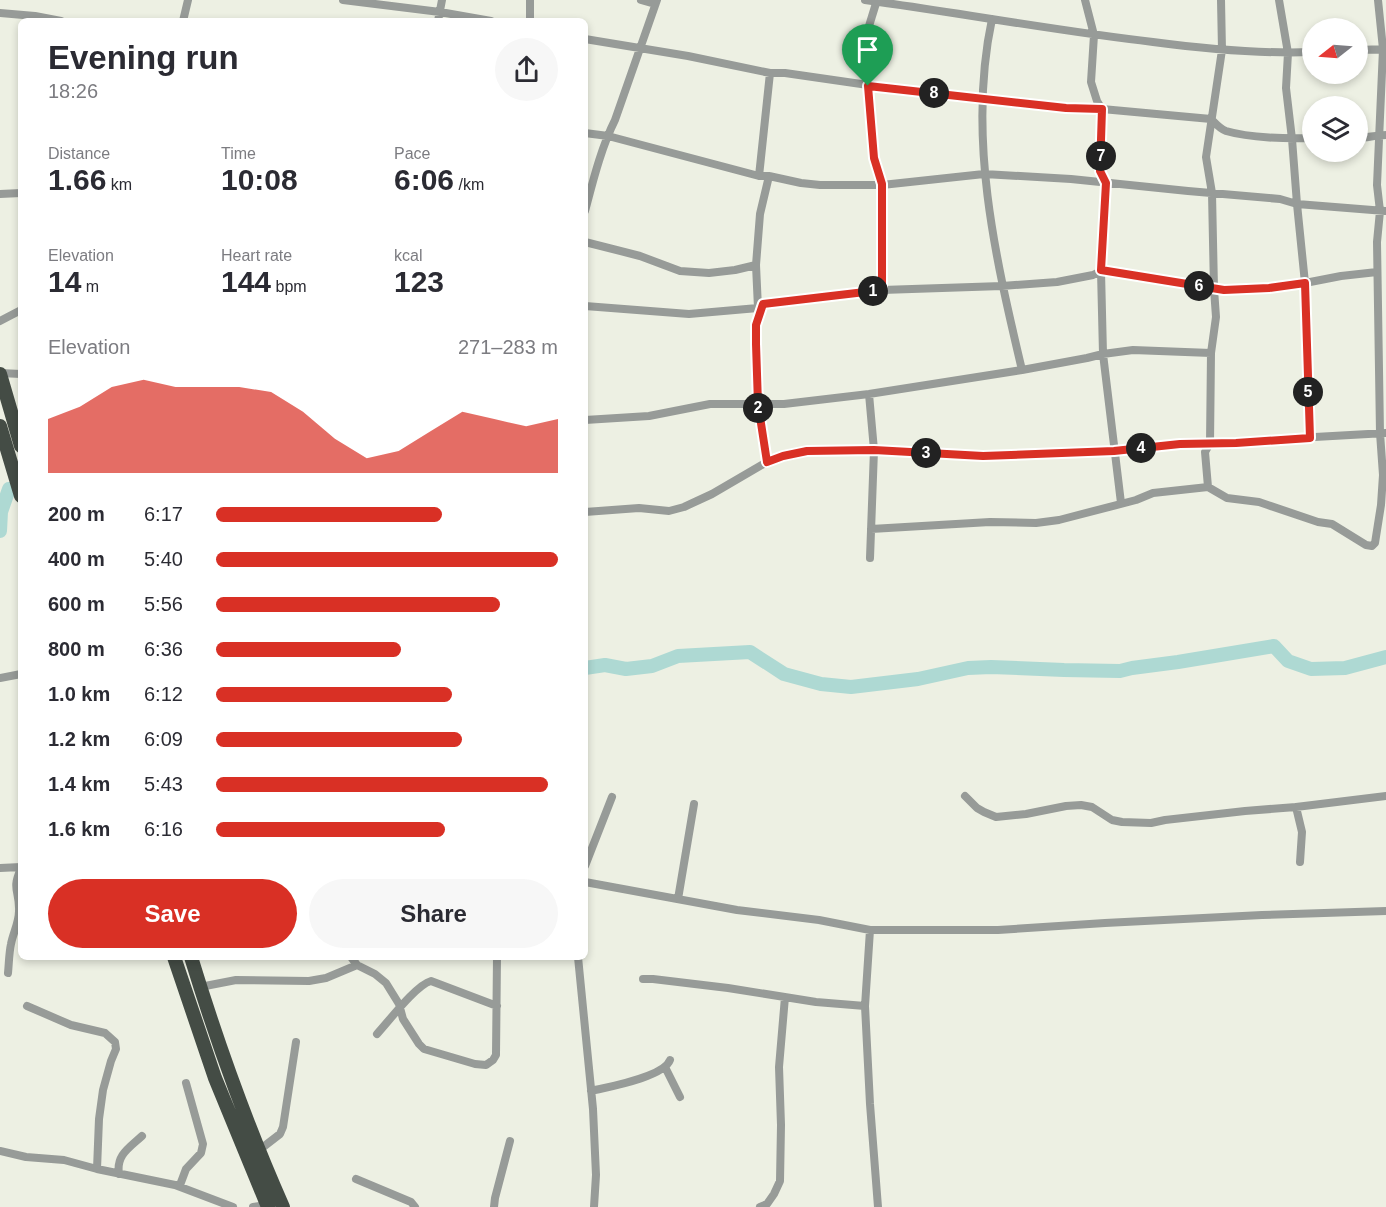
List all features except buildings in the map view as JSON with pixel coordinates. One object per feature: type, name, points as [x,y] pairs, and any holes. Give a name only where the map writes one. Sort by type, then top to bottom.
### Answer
[{"type":"highway","points":[[0,374],[18,437]]},
{"type":"highway","points":[[0,426],[18,486]]},
{"type":"highway","points":[[175,960],[215,1078],[263,1206]]},
{"type":"highway","points":[[191,960],[225,1063],[258,1152],[283,1207]]},
{"type":"street","points":[[184,18],[188,0]]},
{"type":"street","points":[[343,0],[439,17],[442,0]]},
{"type":"street","points":[[530,0],[530,18]]},
{"type":"street","points":[[588,199],[594,176],[656,2],[641,0]]},
{"type":"street","points":[[865,0],[1094,35],[1222,50],[1302,52]]},
{"type":"street","points":[[1085,0],[1094,35],[1091,82],[1102,109],[1100,171],[1106,183],[1101,270],[1104,354],[1121,503]]},
{"type":"street","points":[[1208,487],[1204,452],[1210,443],[1211,353],[1216,317],[1212,193],[1206,157],[1222,50],[1221,0]]},
{"type":"street","points":[[1279,0],[1288,53],[1286,88],[1305,283],[1310,438]]},
{"type":"street","points":[[876,1],[869,26],[865,70],[874,158],[882,184],[882,290]]},
{"type":"street","points":[[871,529],[990,522],[1036,523],[1059,520],[1153,494],[1208,487],[1227,498],[1259,502],[1318,522],[1332,524],[1366,545],[1372,546],[1376,543],[1383,475],[1382,309],[1377,272],[1377,242],[1383,211],[1377,185],[1383,135],[1385,49],[1381,6]]},
{"type":"street","points":[[0,13],[45,18]]},
{"type":"street","points":[[992,19],[987,42],[982,98],[984,174],[1002,286],[1022,370]]},
{"type":"street","points":[[588,39],[770,73],[1066,108],[1211,119],[1226,131],[1302,138]]},
{"type":"street","points":[[1368,50],[1385,49]]},
{"type":"street","points":[[759,176],[770,73]]},
{"type":"street","points":[[588,133],[608,136],[759,176],[820,185],[882,184],[984,174],[1280,199],[1297,204],[1383,211]]},
{"type":"street","points":[[1368,138],[1383,135]]},
{"type":"street","points":[[767,462],[758,404],[756,325],[761,306],[756,264],[760,214],[769,176]]},
{"type":"street","points":[[0,194],[18,193]]},
{"type":"street","points":[[588,243],[640,256],[680,271],[709,273],[735,270],[756,264]]},
{"type":"street","points":[[588,306],[689,314],[747,309],[882,290],[1058,282],[1093,275],[1101,270],[1224,290],[1269,288],[1377,272]]},
{"type":"street","points":[[747,309],[756,325]]},
{"type":"street","points":[[0,321],[18,312]]},
{"type":"street","points":[[588,420],[649,416],[710,404],[784,404],[869,394],[1133,350],[1211,353]]},
{"type":"street","points":[[0,374],[18,374]]},
{"type":"street","points":[[869,394],[874,450],[870,558]]},
{"type":"street","points":[[588,512],[639,508],[669,511],[684,507],[767,462],[807,451],[874,450],[983,456],[1114,451],[1180,444],[1236,443],[1383,433]]},
{"type":"street","points":[[0,678],[18,675]]},
{"type":"street","points":[[965,796],[977,808],[996,817],[1081,805],[1092,807],[1112,820],[1151,823],[1386,796]]},
{"type":"street","points":[[588,858],[612,797]]},
{"type":"street","points":[[678,899],[694,804]]},
{"type":"street","points":[[1296,807],[1302,832],[1300,862]]},
{"type":"street","points":[[0,868],[18,868]]},
{"type":"street","points":[[18,875],[15,885],[18,904]]},
{"type":"street","points":[[588,883],[737,910],[819,920],[870,930],[998,930],[1117,922],[1386,911]]},
{"type":"street","points":[[8,973],[11,941],[18,916]]},
{"type":"street","points":[[870,930],[865,1006],[878,1207]]},
{"type":"street","points":[[200,987],[236,980],[309,981],[326,978],[354,961],[386,984],[401,1008],[403,1019],[424,1049],[482,1065],[489,1063],[496,1055],[497,960]]},
{"type":"street","points":[[578,960],[593,1109],[596,1175],[594,1207]]},
{"type":"street","points":[[643,980],[653,979],[816,1002],[865,1006]]},
{"type":"street","points":[[377,1034],[425,983],[430,981],[497,1006]]},
{"type":"street","points":[[760,1207],[767,1204],[780,1181],[779,1067],[785,997]]},
{"type":"street","points":[[27,1006],[71,1025],[105,1033],[115,1042],[116,1049],[103,1090],[97,1169]]},
{"type":"street","points":[[258,1152],[280,1134],[283,1126],[296,1042]]},
{"type":"street","points":[[591,1091],[629,1082],[667,1063],[680,1097]]},
{"type":"street","points":[[176,1185],[180,1185],[186,1169],[201,1153],[203,1144],[186,1083]]},
{"type":"street","points":[[119,1173],[117,1165],[123,1153],[142,1136]]},
{"type":"street","points":[[494,1207],[510,1141]]},
{"type":"street","points":[[0,1151],[64,1160],[176,1185],[234,1207]]},
{"type":"street","points":[[356,1179],[411,1202],[415,1207]]},
{"type":"waterway","points":[[0,531],[1,512],[9,489],[18,490]]},
{"type":"waterway","points":[[588,668],[605,665],[626,669],[652,666],[678,656],[750,652],[784,674],[821,684],[851,687],[918,679],[968,668],[1120,671],[1274,646],[1288,661],[1311,669],[1345,668],[1386,657]]},
{"type":"route","points":[[868,86],[1066,108],[1102,109],[1100,171],[1106,183],[1101,270],[1224,290],[1269,288],[1305,283],[1310,438],[1180,444],[1114,451],[983,456],[874,450],[807,451],[767,462],[758,404],[756,344],[756,325],[763,304],[882,290],[882,184],[874,158],[868,86]]}]
